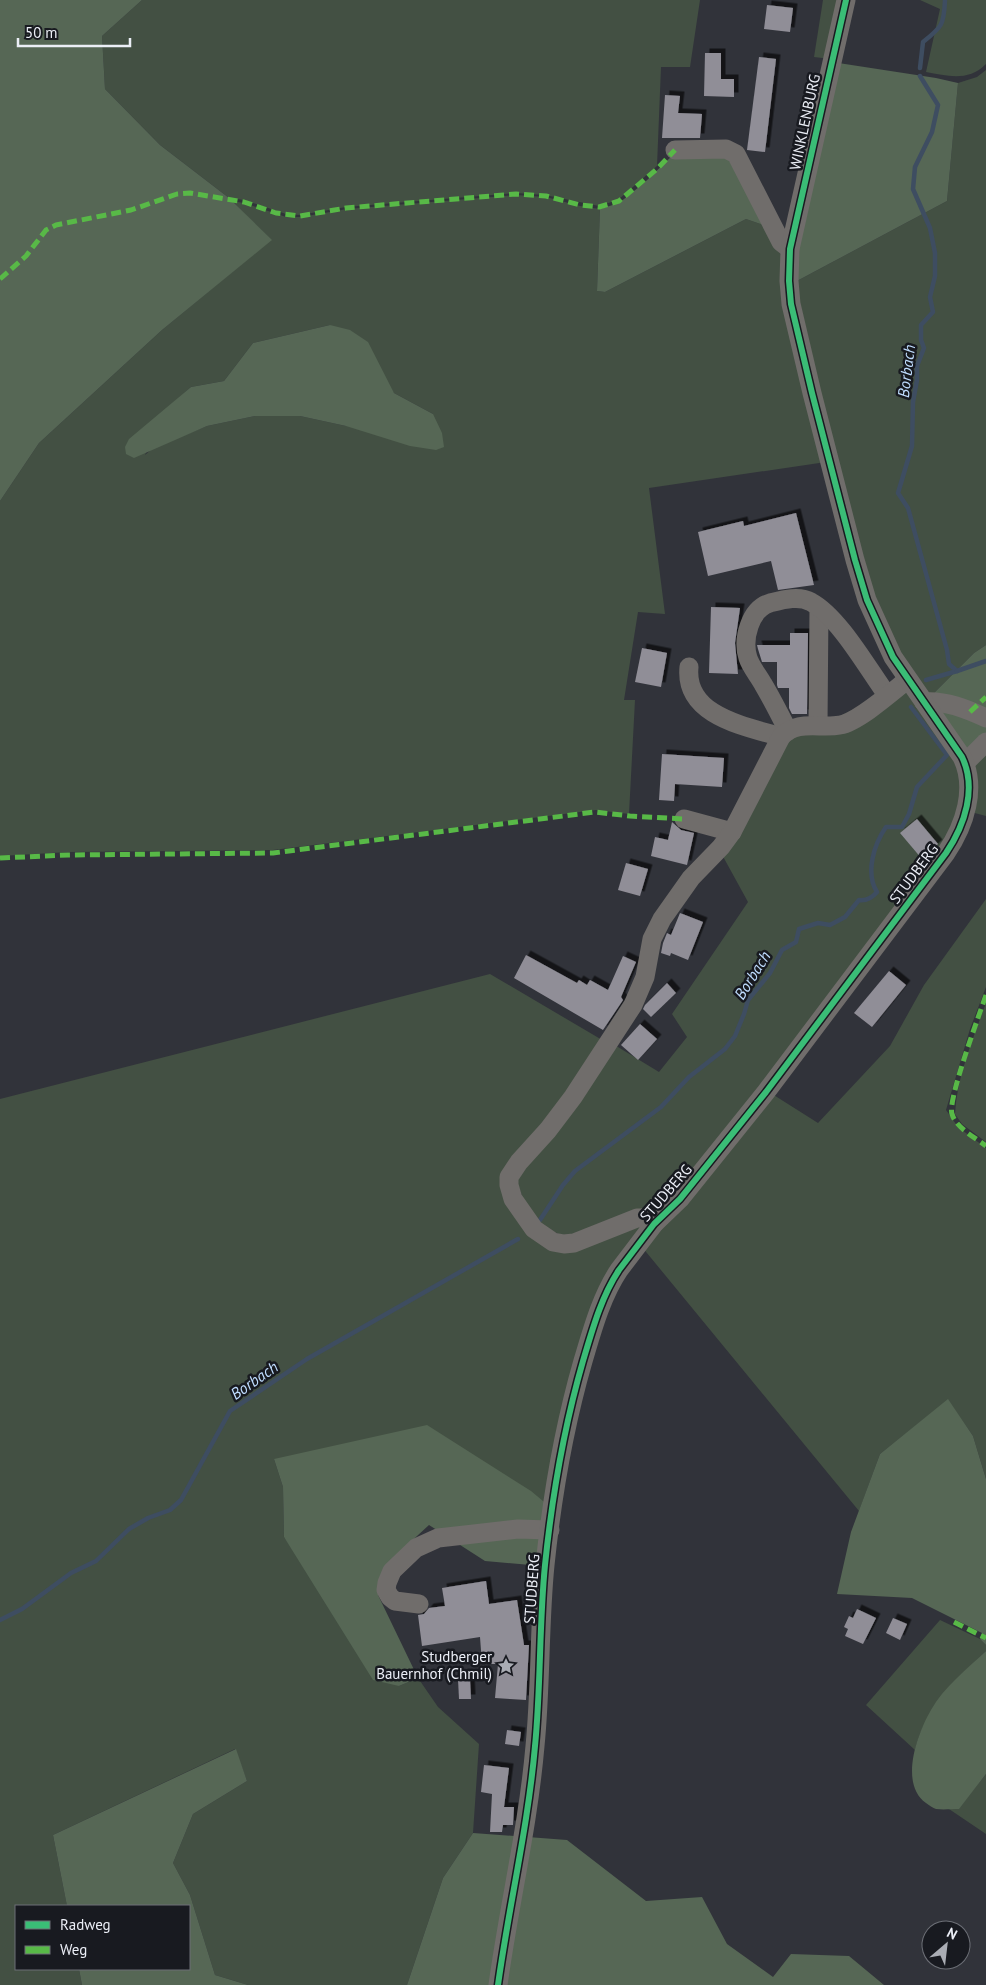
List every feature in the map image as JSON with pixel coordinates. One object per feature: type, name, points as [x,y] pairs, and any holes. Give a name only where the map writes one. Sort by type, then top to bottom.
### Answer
[{"type":"street","name":"WINKLENBURG","points":[[846,0],[790,249],[789,281],[791,304],[855,560],[867,600],[892,657],[907,680]]},
{"type":"street","points":[[675,150],[726,149],[736,154],[781,242],[790,249]]},
{"type":"street","points":[[785,734],[748,660],[746,645],[756,611],[768,604],[801,599],[811,602],[820,608],[851,644],[887,695]]},
{"type":"street","points":[[818,725],[820,608]]},
{"type":"street","points":[[689,667],[688,680],[691,690],[697,699],[708,709],[724,719],[785,734],[798,727],[838,726],[847,723],[907,680]]},
{"type":"street","name":"STUDBERG","points":[[498,1985],[529,1798],[535,1747],[545,1567],[550,1530],[565,1435],[589,1343],[614,1278],[654,1224],[680,1200],[766,1092],[951,845],[963,820],[968,801],[965,763],[954,743],[907,680]]},
{"type":"street","points":[[924,702],[936,701],[948,704],[986,718]]},
{"type":"street","name":"STUDBERG","points":[[654,1224],[642,1218],[637,1218],[574,1243],[559,1244],[534,1229],[521,1212],[510,1190],[509,1177],[519,1162],[560,1114],[633,1006],[645,977],[652,939],[662,919],[691,878],[721,847],[732,832],[785,734]]},
{"type":"street","points":[[965,763],[986,742]]},
{"type":"street","points":[[684,818],[732,832]]},
{"type":"street","points":[[419,1604],[396,1601],[390,1597],[386,1590],[392,1571],[416,1548],[438,1538],[518,1529],[550,1530]]},
{"type":"green space","points":[[0,0],[142,0],[102,36],[105,89],[160,145],[229,198],[272,240],[162,330],[39,443],[0,501]]},
{"type":"green space","points":[[142,0],[700,0],[690,67],[661,67],[657,166],[618,200],[599,206],[545,195],[516,193],[346,207],[300,215],[286,214],[244,200],[229,198],[160,145],[105,89],[102,36]]},
{"type":"green space","points":[[823,0],[844,0],[831,59],[814,57]]},
{"type":"green space","points":[[920,0],[986,0],[986,64],[972,73],[958,76],[926,72],[940,9]]},
{"type":"green space","points":[[832,62],[958,83],[947,201],[795,282],[794,270]]},
{"type":"green space","points":[[986,70],[986,645],[974,653],[926,701],[899,655],[860,559],[795,282],[947,201],[958,83],[977,77]]},
{"type":"green space","points":[[724,152],[769,227],[746,219],[605,292],[597,291],[600,209],[619,203],[644,183],[675,153]]},
{"type":"green space","points":[[516,195],[546,197],[600,209],[597,291],[605,292],[746,219],[769,227],[782,258],[826,462],[649,488],[665,614],[638,612],[624,700],[635,700],[629,814],[596,810],[273,850],[69,852],[0,856],[0,501],[39,443],[162,330],[271,240],[232,201],[286,217],[301,217],[347,209]],"holes":[[[330,325],[394,393],[433,414],[346,426],[300,416],[255,416],[207,426],[153,448],[145,455],[166,409],[191,387],[224,381],[253,343]]]},
{"type":"green space","points":[[330,325],[350,330],[368,342],[394,393],[433,414],[442,433],[444,447],[436,450],[410,446],[346,426],[300,416],[255,416],[207,426],[134,458],[126,454],[125,447],[129,439],[191,387],[224,381],[253,343]]},
{"type":"green space","points":[[986,645],[986,741],[967,760],[926,701],[974,653]]},
{"type":"green space","points":[[906,683],[963,764],[958,831],[654,1222],[573,1241],[530,1220],[514,1172],[613,1044],[659,1072],[687,1037],[672,1014],[748,902],[720,851],[784,738],[818,727]]},
{"type":"green space","points":[[986,744],[986,816],[967,811],[966,764]]},
{"type":"green space","points":[[986,899],[986,987],[970,1029],[946,1110],[958,1127],[986,1148],[986,1479],[973,1436],[948,1400],[880,1454],[859,1511],[642,1247],[769,1092],[818,1123],[890,1046],[924,985]]},
{"type":"green space","points":[[490,974],[609,1044],[507,1176],[544,1240],[616,1227],[652,1225],[623,1257],[549,1506],[274,1459],[283,1487],[284,1537],[399,1686],[418,1678],[438,1707],[479,1744],[473,1833],[443,1878],[407,1985],[248,1985],[215,1975],[190,1895],[173,1863],[193,1814],[247,1781],[235,1749],[53,1835],[67,1905],[15,1905],[15,1970],[79,1970],[82,1985],[0,1985],[0,1099]]},
{"type":"green space","points":[[986,1003],[986,1142],[962,1124],[955,1114],[962,1072]]},
{"type":"green space","points":[[948,1399],[973,1436],[986,1479],[986,1645],[980,1639],[982,1633],[912,1598],[837,1594],[851,1532],[880,1454]]},
{"type":"green space","points":[[427,1425],[531,1491],[549,1506],[542,1566],[485,1561],[429,1525],[392,1559],[378,1595],[418,1678],[399,1686],[373,1680],[284,1537],[283,1487],[274,1459]]},
{"type":"green space","points":[[940,1620],[980,1639],[986,1645],[986,1651],[953,1684],[934,1707],[926,1720],[915,1750],[866,1705]]},
{"type":"green space","points":[[986,1651],[986,1774],[959,1809],[936,1809],[918,1795],[913,1784],[913,1758],[916,1745],[936,1702],[956,1679]]},
{"type":"green space","points":[[236,1749],[247,1781],[193,1814],[173,1863],[190,1895],[215,1975],[248,1985],[82,1985],[79,1970],[190,1970],[190,1905],[67,1905],[53,1835]]},
{"type":"green space","points":[[986,1774],[986,1834],[949,1809],[959,1808]]},
{"type":"green space","points":[[473,1833],[567,1840],[646,1901],[702,1897],[727,1944],[773,1977],[791,1954],[849,1956],[884,1985],[407,1985],[443,1878]]},
{"type":"building","points":[[767,5],[793,8],[790,32],[764,29]]},
{"type":"building","points":[[705,53],[721,53],[721,79],[734,79],[734,97],[704,96]]},
{"type":"building","points":[[759,57],[776,59],[765,152],[747,150]]},
{"type":"building","points":[[665,95],[680,96],[678,113],[702,114],[700,138],[662,138]]},
{"type":"building","points":[[796,513],[814,585],[778,590],[771,561],[708,576],[698,532],[743,521],[744,526]]},
{"type":"building","points":[[711,607],[740,608],[735,643],[738,674],[709,673]]},
{"type":"building","points":[[790,633],[808,633],[807,714],[792,714],[789,708],[789,688],[778,688],[777,685],[777,662],[762,662],[757,645],[790,645]]},
{"type":"building","points":[[642,648],[667,653],[661,687],[635,682]]},
{"type":"building","points":[[662,754],[724,758],[722,787],[675,784],[674,801],[659,800]]},
{"type":"building","points":[[917,819],[938,844],[922,859],[900,833]]},
{"type":"building","points":[[672,822],[681,830],[694,833],[687,865],[651,856],[655,837],[668,840]]},
{"type":"building","points":[[626,863],[648,869],[640,896],[618,890]]},
{"type":"building","points":[[680,913],[703,922],[688,960],[671,953],[670,956],[661,953],[667,933],[671,935]]},
{"type":"building","points":[[526,955],[577,983],[579,980],[587,985],[590,980],[608,990],[623,956],[636,962],[621,997],[623,1000],[603,1030],[514,978]]},
{"type":"building","points":[[889,971],[906,985],[872,1027],[854,1013]]},
{"type":"building","points":[[667,983],[676,993],[651,1017],[643,1009]]},
{"type":"building","points":[[640,1024],[657,1039],[638,1060],[621,1045]]},
{"type":"building","points":[[486,1581],[489,1604],[517,1600],[524,1645],[529,1645],[526,1700],[495,1698],[498,1664],[482,1664],[480,1637],[422,1646],[418,1615],[424,1614],[429,1608],[445,1606],[442,1588]]},
{"type":"building","points":[[857,1609],[876,1618],[863,1644],[845,1636],[848,1629],[844,1627],[849,1616],[853,1618]]},
{"type":"building","points":[[893,1618],[907,1624],[900,1640],[886,1633]]},
{"type":"building","points":[[458,1679],[470,1679],[471,1699],[459,1699]]},
{"type":"building","points":[[507,1730],[521,1732],[519,1746],[505,1744]]},
{"type":"building","points":[[484,1765],[509,1768],[504,1807],[514,1807],[513,1825],[503,1825],[502,1832],[490,1832],[492,1794],[481,1792]]},
{"type":"waterway","name":"Borbach","points":[[920,68],[923,42],[941,25],[945,0]]},
{"type":"waterway","name":"Borbach","points":[[920,76],[938,105],[932,132],[915,167],[913,189],[930,228],[935,253],[935,276],[930,297],[933,312],[921,325],[921,340],[924,348],[917,366],[917,380],[913,402],[912,446],[898,493],[908,508],[947,650],[949,664],[957,671],[926,680]]},
{"type":"waterway","points":[[957,671],[986,661]]},
{"type":"waterway","name":"Borbach","points":[[540,1220],[563,1185],[575,1171],[661,1107],[689,1077],[725,1049],[735,1036],[748,1000],[770,973],[782,950],[796,942],[799,929],[818,923],[830,925],[845,917],[859,900],[869,899],[877,892],[873,884],[871,868],[875,850],[882,834],[886,827],[902,827],[909,814],[917,787],[947,755],[911,707]]},
{"type":"waterway","name":"Borbach","points":[[0,1620],[22,1609],[71,1573],[96,1561],[129,1529],[148,1518],[170,1510],[181,1500],[230,1411],[307,1359],[518,1239]]},
{"type":"marked path","points":[[0,279],[26,256],[46,230],[56,225],[131,210],[177,194],[190,193],[244,202],[276,213],[300,216],[346,208],[516,194],[546,196],[580,205],[599,207],[619,201],[657,169],[675,150]]},
{"type":"marked path","points":[[970,712],[986,697]]},
{"type":"marked path","points":[[0,858],[68,855],[273,853],[595,812],[684,819]]},
{"type":"marked path","points":[[986,995],[959,1075],[952,1106],[952,1114],[958,1124],[986,1146]]},
{"type":"marked path","points":[[954,1622],[986,1638]]},
{"type":"cycle path","points":[[498,1985],[532,1776],[537,1723],[543,1588],[555,1488],[576,1386],[602,1303],[619,1270],[654,1224],[680,1199],[766,1092],[946,853],[959,831],[967,806],[969,794],[968,781],[962,757],[893,657],[867,600],[812,393],[791,304],[789,281],[790,249],[846,0]]},
{"type":"place","name":"Studberger Bauernhof (Chmil)","points":[[506,1666]]}]
